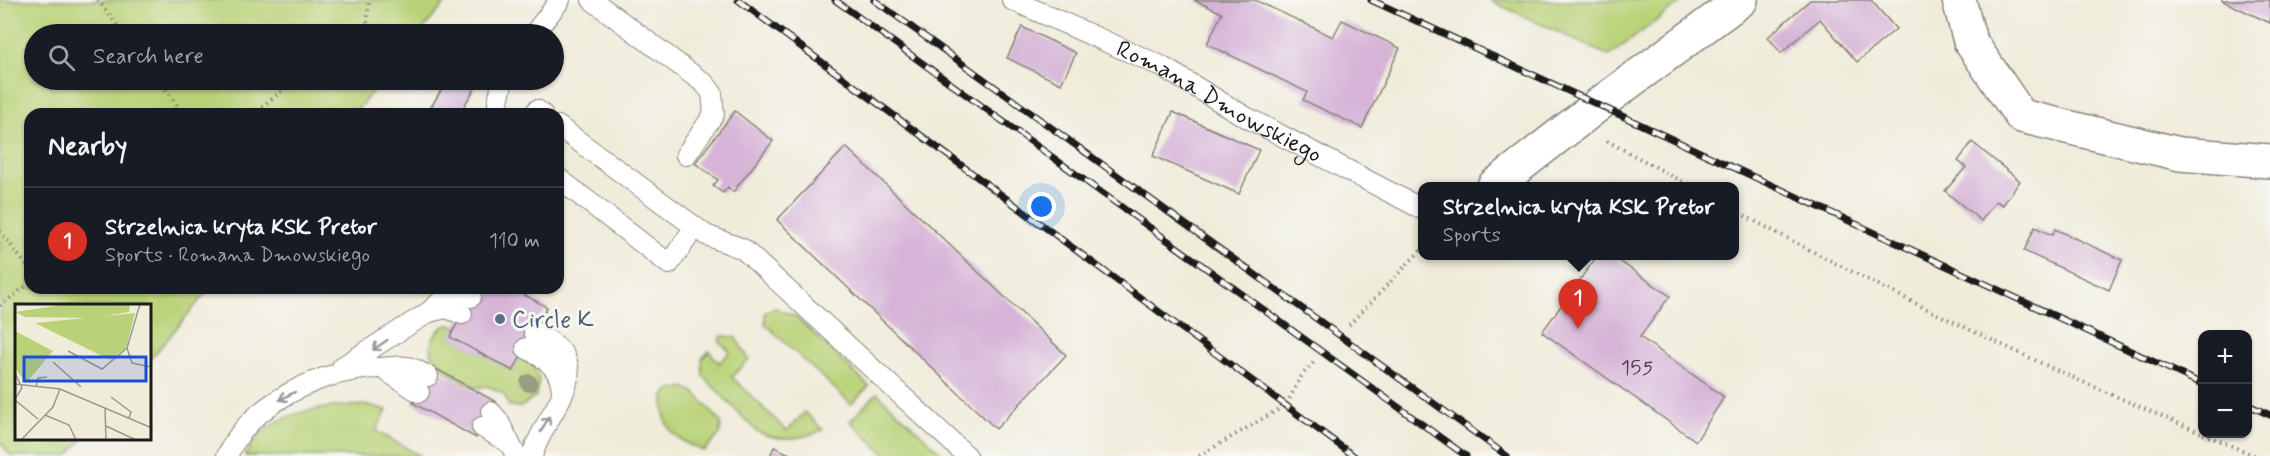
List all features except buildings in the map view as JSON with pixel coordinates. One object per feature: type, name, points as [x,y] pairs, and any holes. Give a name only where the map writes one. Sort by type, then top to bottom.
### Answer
[{"type":"street","points":[[1499,182],[1741,0]]},
{"type":"street","points":[[1959,0],[1970,41],[2021,116],[2180,154],[2270,161]]},
{"type":"lane","points":[[542,24],[560,0]]},
{"type":"lane","points":[[592,0],[705,84],[712,93],[714,114],[686,155]]},
{"type":"lane","name":"Romana Dmowskiego","points":[[1012,0],[1161,66],[1244,116],[1418,207]]},
{"type":"lane","points":[[499,108],[501,90]]},
{"type":"lane","points":[[564,130],[706,235],[743,249],[967,456]]},
{"type":"lane","points":[[564,183],[669,264],[695,227]]},
{"type":"lane","points":[[227,456],[242,429],[265,408],[364,356],[429,312],[467,306]]},
{"type":"lane","points":[[530,340],[556,345],[567,359],[570,376],[541,432],[532,456]]},
{"type":"lane","points":[[313,383],[356,370],[382,368],[424,384]]},
{"type":"lane","points":[[487,419],[512,449]]},
{"type":"path","points":[[98,0],[116,24]]},
{"type":"path","points":[[367,24],[369,0]]},
{"type":"path","points":[[166,90],[179,108]]},
{"type":"path","points":[[260,108],[283,90]]},
{"type":"path","points":[[1583,117],[1599,137],[1683,182]]},
{"type":"path","points":[[1739,213],[1866,281],[2095,389],[2198,431]]},
{"type":"path","points":[[0,231],[24,262]]},
{"type":"path","points":[[1349,325],[1418,253]]},
{"type":"path","points":[[0,306],[24,288]]},
{"type":"path","points":[[1199,456],[1286,405],[1302,375],[1314,362]]},
{"type":"path","points":[[2215,438],[2256,456]]},
{"type":"green space","points":[[0,0],[448,0],[428,24],[24,24],[24,90],[374,90],[359,108],[24,108],[24,294],[205,294],[152,358],[152,304],[15,304],[15,441],[81,441],[68,456],[11,456],[0,442]]},
{"type":"green space","points":[[1489,0],[1684,0],[1609,56]]},
{"type":"green space","points":[[775,308],[795,316],[869,386],[851,404],[765,324],[765,312]]},
{"type":"green space","points":[[451,325],[456,326],[451,337],[513,371],[520,357],[533,366],[539,379],[536,396],[521,407],[509,406],[504,394],[487,386],[476,388],[444,370],[437,363],[431,348],[438,331]]},
{"type":"green space","points":[[722,336],[735,337],[749,359],[732,377],[787,431],[805,412],[823,430],[806,436],[790,438],[773,437],[756,431],[703,376],[702,359],[709,351],[719,363],[730,352],[719,341]]},
{"type":"green space","points":[[685,387],[695,393],[721,422],[720,434],[704,451],[678,438],[668,426],[665,418],[664,396],[668,391]]},
{"type":"green space","points":[[877,393],[945,456],[887,456],[850,421]]},
{"type":"green space","points":[[368,405],[387,410],[376,431],[421,456],[245,456],[255,440],[267,428],[282,419],[315,409]]},
{"type":"railway","points":[[738,0],[1354,456]]},
{"type":"railway","points":[[835,0],[1466,456]]},
{"type":"railway","points":[[874,0],[1507,456]]},
{"type":"railway","points":[[1371,0],[2198,382]]},
{"type":"railway","points":[[2252,407],[2270,415]]},
{"type":"place","name":"Circle K","points":[[500,319]]},
{"type":"place","name":"Strzelnica kryta KSK Pretor","points":[[1578,329]]}]
